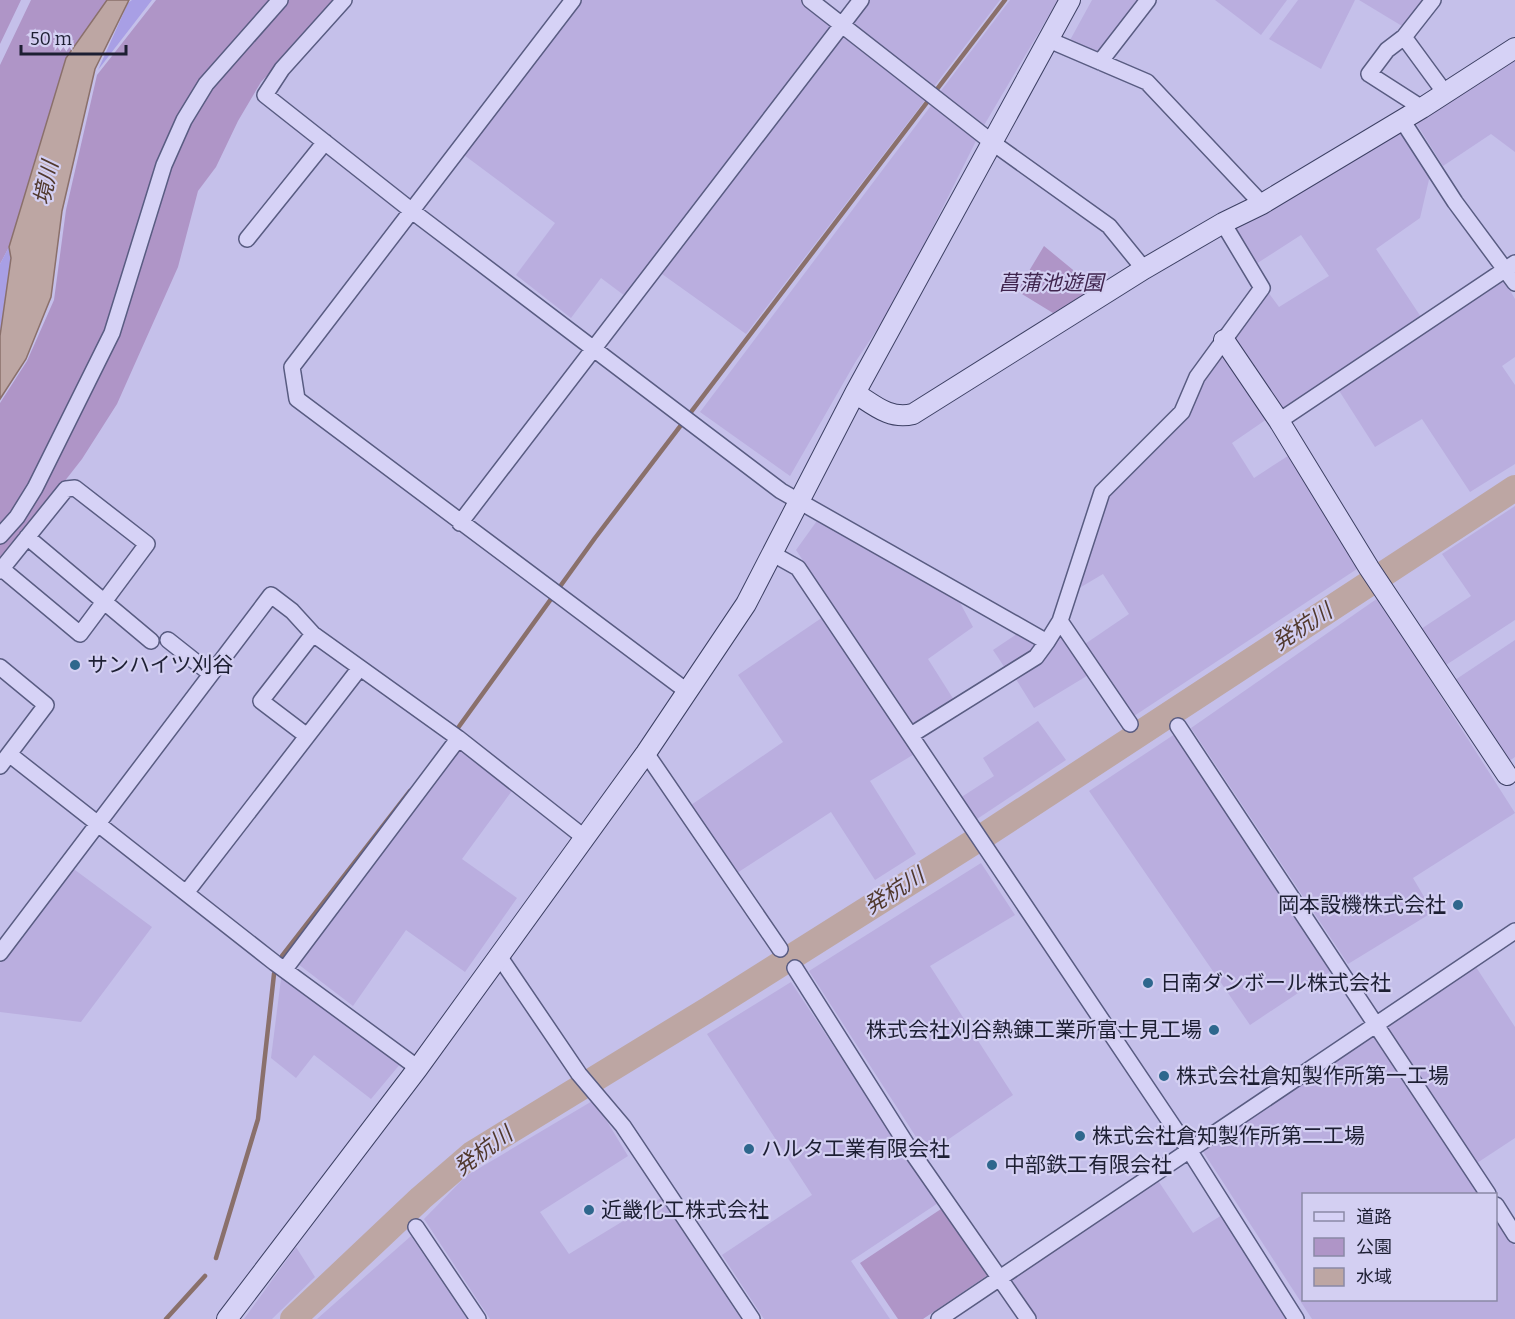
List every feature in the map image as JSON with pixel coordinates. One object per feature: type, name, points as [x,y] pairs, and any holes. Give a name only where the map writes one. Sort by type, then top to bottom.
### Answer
[{"type":"street","points":[[0,536],[17,517],[35,488],[112,333],[164,165],[184,120],[206,84],[280,0]]},
{"type":"street","points":[[344,0],[282,69],[265,95],[412,211],[688,418],[781,491],[1047,642]]},
{"type":"street","points":[[573,0],[292,366],[297,399],[688,692]]},
{"type":"street","points":[[810,0],[993,143],[1109,226],[1144,269]]},
{"type":"street","points":[[460,523],[595,350],[861,0]]},
{"type":"street","points":[[228,1319],[417,1068],[585,838],[688,692],[746,604],[855,393],[1070,0]]},
{"type":"street","points":[[1100,62],[1148,0]]},
{"type":"street","points":[[1422,108],[1369,74],[1387,50],[1404,37],[1433,0]]},
{"type":"street","points":[[1404,37],[1445,93]]},
{"type":"street","points":[[1049,40],[1147,82],[1262,204]]},
{"type":"street","points":[[855,393],[891,415],[901,417],[913,414],[1144,269],[1223,223],[1262,204],[1422,108],[1515,48]]},
{"type":"street","points":[[1279,421],[1512,272],[1455,202],[1402,120]]},
{"type":"street","points":[[247,239],[325,142]]},
{"type":"street","points":[[911,735],[1036,657],[1060,621],[1102,492],[1182,412],[1197,377],[1262,288],[1223,223]]},
{"type":"street","points":[[1224,340],[1279,421],[1383,588],[1511,773]]},
{"type":"street","points":[[75,488],[147,544],[80,634],[1,570],[27,537],[66,489],[75,488]]},
{"type":"street","points":[[27,537],[151,641]]},
{"type":"street","points":[[772,554],[798,568],[1189,1150],[1296,1319]]},
{"type":"street","points":[[0,953],[272,595],[292,611],[313,634],[454,736],[585,838]]},
{"type":"street","points":[[1060,621],[1130,724]]},
{"type":"street","points":[[307,736],[261,701],[313,634]]},
{"type":"street","points":[[168,640],[211,674]]},
{"type":"street","points":[[0,667],[46,705],[5,760],[98,823],[280,966],[417,1068]]},
{"type":"street","points":[[186,893],[359,669]]},
{"type":"street","points":[[1178,726],[1487,1193]]},
{"type":"street","points":[[280,966],[454,736]]},
{"type":"street","points":[[645,753],[780,949]]},
{"type":"street","points":[[939,1319],[1515,931]]},
{"type":"street","points":[[499,956],[579,1074],[624,1126],[752,1319]]},
{"type":"street","points":[[795,968],[909,1148],[1002,1278],[1028,1319]]},
{"type":"street","points":[[1497,1207],[1515,1235]]},
{"type":"street","points":[[416,1227],[477,1319]]},
{"type":"shaded area","points":[[580,0],[801,0],[836,27],[625,296],[601,278],[571,318],[516,275],[555,223],[464,155]]},
{"type":"shaded area","points":[[867,0],[1000,0],[933,88],[849,24]]},
{"type":"shaded area","points":[[1010,0],[1058,0],[983,127],[940,92]]},
{"type":"shaded area","points":[[1092,0],[1140,0],[1097,56],[1069,42]]},
{"type":"shaded area","points":[[1215,0],[1287,0],[1261,35]]},
{"type":"shaded area","points":[[1298,0],[1355,0],[1321,69],[1269,39]]},
{"type":"shaded area","points":[[1359,0],[1424,0],[1402,26]]},
{"type":"shaded area","points":[[843,33],[926,99],[746,334],[662,274]]},
{"type":"shaded area","points":[[1515,60],[1515,152],[1491,134],[1443,166],[1416,123]]},
{"type":"shaded area","points":[[933,103],[978,137],[896,301],[856,361],[790,476],[700,412]]},
{"type":"shaded area","points":[[1406,127],[1431,171],[1420,218],[1376,249],[1421,317],[1280,412],[1233,339],[1268,292],[1279,307],[1329,276],[1301,235],[1256,264],[1235,229]]},
{"type":"shaded area","points":[[1504,280],[1515,299],[1515,357],[1502,366],[1515,385],[1515,464],[1470,492],[1422,419],[1375,447],[1338,389]]},
{"type":"shaded area","points":[[1224,352],[1267,419],[1232,443],[1254,478],[1291,454],[1363,565],[1131,718],[1082,646],[1129,614],[1103,574],[1076,590],[1106,497]]},
{"type":"shaded area","points":[[1515,506],[1515,620],[1446,665],[1421,629],[1471,596],[1442,554]]},
{"type":"shaded area","points":[[819,518],[957,597],[973,627],[928,659],[954,700],[913,726],[796,550]]},
{"type":"shaded area","points":[[1378,598],[1515,813],[1413,878],[1433,912],[1348,964],[1191,728]]},
{"type":"shaded area","points":[[823,617],[916,753],[870,781],[916,854],[875,880],[831,812],[737,873],[691,805],[783,742],[738,675]]},
{"type":"shaded area","points":[[1059,627],[1090,674],[1034,708],[1014,676]]},
{"type":"shaded area","points":[[1020,632],[1039,643],[1031,653],[1005,668],[993,650]]},
{"type":"shaded area","points":[[1515,640],[1515,757],[1509,761],[1455,680]]},
{"type":"shaded area","points":[[1038,721],[1066,760],[974,821],[960,798],[994,776],[983,758]]},
{"type":"shaded area","points":[[1178,732],[1334,969],[1250,1025],[1089,791]]},
{"type":"shaded area","points":[[461,749],[514,788],[462,859],[517,898],[465,972],[406,930],[353,1006],[298,964]]},
{"type":"shaded area","points":[[981,863],[1015,915],[930,966],[1013,1095],[927,1154],[809,971]]},
{"type":"shaded area","points":[[71,867],[152,927],[81,1022],[0,1012],[0,963]]},
{"type":"shaded area","points":[[1476,967],[1515,1027],[1515,1138],[1477,1163],[1387,1027]]},
{"type":"shaded area","points":[[282,971],[401,1063],[371,1099],[314,1055],[296,1078],[271,1058]]},
{"type":"shaded area","points":[[791,982],[938,1203],[851,1261],[890,1319],[764,1319],[722,1255],[812,1195],[707,1034]]},
{"type":"shaded area","points":[[1374,1036],[1479,1193],[1302,1193],[1302,1301],[1497,1301],[1497,1219],[1515,1246],[1515,1319],[1312,1319],[1202,1150]]},
{"type":"shaded area","points":[[594,1100],[628,1156],[540,1212],[569,1254],[661,1198],[741,1319],[490,1319],[424,1219],[466,1176]]},
{"type":"shaded area","points":[[1157,1179],[1193,1233],[1227,1212],[1295,1319],[1038,1319],[1010,1277]]},
{"type":"shaded area","points":[[411,1236],[467,1319],[317,1319]]},
{"type":"shaded area","points":[[296,1247],[315,1277],[272,1319],[244,1319]]},
{"type":"green space","points":[[0,0],[21,0],[0,44]]},
{"type":"green space","points":[[31,0],[107,0],[66,58],[9,247],[0,264],[0,65]]},
{"type":"green space","points":[[156,0],[339,0],[261,82],[238,121],[216,167],[198,191],[178,267],[117,404],[82,459],[0,564],[0,403],[27,361],[54,300],[66,210],[97,75]]},
{"type":"green space","name":"菖蒲池遊園","points":[[1044,246],[1095,288],[1053,313],[1017,291]]},
{"type":"green space","points":[[941,1209],[988,1275],[923,1319],[898,1319],[860,1263]]},
{"type":"sand","points":[[132,0],[152,0],[98,70],[128,3]]},
{"type":"sand","points":[[9,247],[11,258],[0,336],[0,264]]},
{"type":"water","name":"境川","points":[[107,0],[129,0],[95,69],[62,211],[51,297],[26,359],[0,399],[0,336],[11,258],[9,247],[66,58]]},
{"type":"waterway","points":[[455,732],[595,538],[1005,0]]},
{"type":"waterway","name":"発杭川","points":[[293,1319],[421,1198],[472,1154],[709,1009],[988,833],[1515,488]]},
{"type":"waterway","points":[[216,1258],[258,1119],[274,974],[282,956],[410,791]]},
{"type":"waterway","points":[[166,1319],[205,1276]]},
{"type":"place","name":"サンハイツ刈谷","points":[[75,665]]},
{"type":"place","name":"岡本設機株式会社","points":[[1458,905]]},
{"type":"place","name":"日南ダンボール株式会社","points":[[1148,983]]},
{"type":"place","name":"株式会社刈谷熱錬工業所富士見工場","points":[[1214,1030]]},
{"type":"place","name":"株式会社倉知製作所第一工場","points":[[1164,1076]]},
{"type":"place","name":"株式会社倉知製作所第二工場","points":[[1080,1136]]},
{"type":"place","name":"ハルタ工業有限会社","points":[[749,1149]]},
{"type":"place","name":"中部鉄工有限会社","points":[[992,1165]]},
{"type":"place","name":"近畿化工株式会社","points":[[589,1210]]}]
